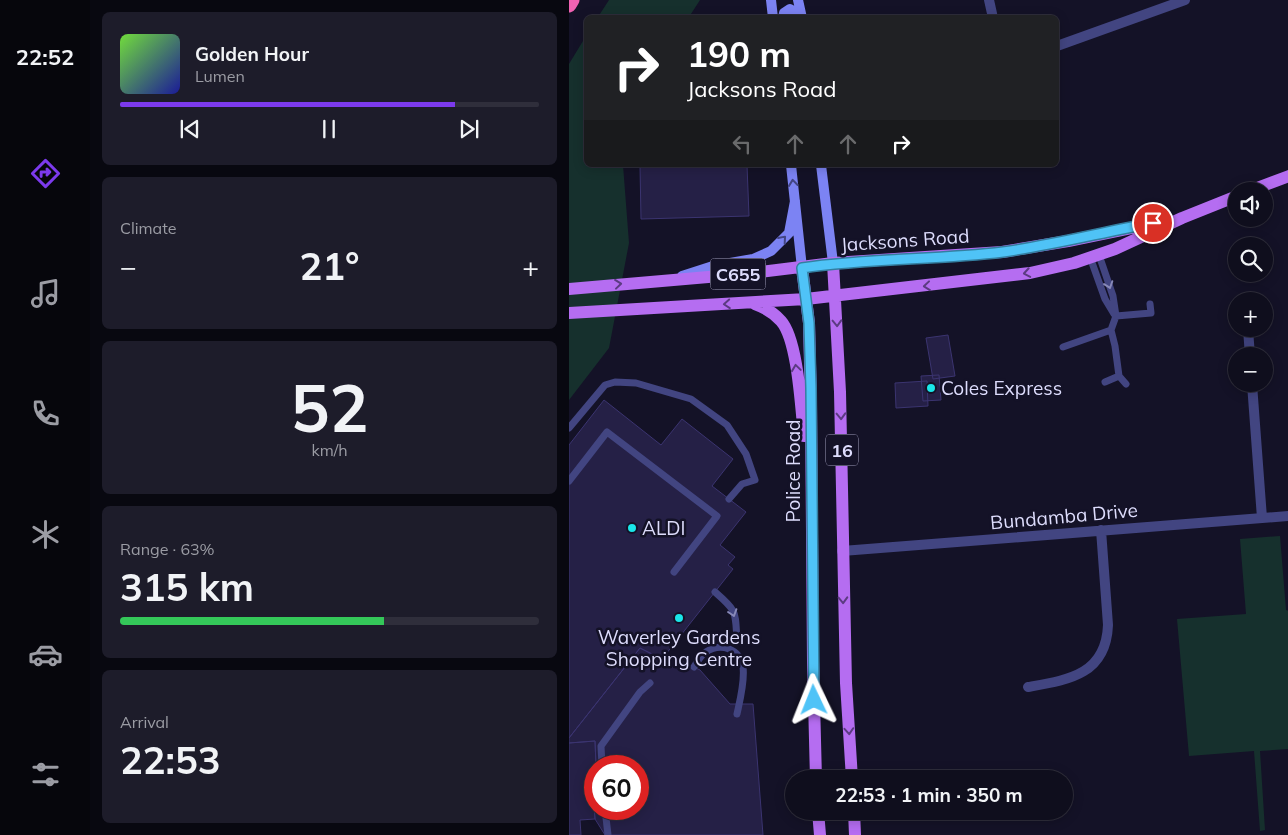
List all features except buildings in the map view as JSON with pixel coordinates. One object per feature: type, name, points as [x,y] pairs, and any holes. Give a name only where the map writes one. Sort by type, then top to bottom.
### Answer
[{"type":"highway","points":[[569,5],[572,0]]},
{"type":"main road","points":[[771,0],[773,15]]},
{"type":"main road","points":[[798,0],[800,15]]},
{"type":"main road","points":[[784,15],[790,9],[799,15]]},
{"type":"main road","name":"Police Road","points":[[791,167],[809,323],[816,770]]},
{"type":"main road","name":"16","points":[[821,167],[836,296],[842,466],[842,551],[846,682],[851,770]]},
{"type":"main road","points":[[1272,182],[1288,176]]},
{"type":"main road","name":"Jacksons Road","points":[[569,313],[806,299],[1030,273],[1094,256],[1122,246],[1182,218],[1228,200]]},
{"type":"main road","points":[[674,279],[713,266],[753,258],[771,251],[789,233],[795,201]]},
{"type":"main road","name":"Jacksons Road","points":[[569,289],[802,268],[833,263],[1003,252],[1182,218]]},
{"type":"main road","points":[[749,302],[769,309],[782,322],[793,348],[811,503]]},
{"type":"main road","points":[[819,820],[820,835]]},
{"type":"main road","points":[[854,820],[855,835]]},
{"type":"street","points":[[989,0],[992,15]]},
{"type":"street","points":[[1059,45],[1185,0]]},
{"type":"street","points":[[1253,392],[1262,518]]},
{"type":"street","name":"Bundamba Drive","points":[[842,551],[1288,516]]},
{"type":"street","points":[[1028,687],[1074,677],[1091,664],[1104,647],[1108,624],[1101,530]]},
{"type":"lane","points":[[1094,256],[1113,296],[1116,316],[1111,330],[1119,376],[1126,384]]},
{"type":"lane","points":[[1116,316],[1151,313],[1150,304]]},
{"type":"lane","points":[[1063,347],[1111,330]]},
{"type":"lane","points":[[1105,382],[1119,376]]},
{"type":"lane","points":[[569,428],[605,385],[615,382],[636,383],[691,398],[727,425],[746,454],[755,480],[742,484],[729,499]]},
{"type":"lane","points":[[569,481],[607,432],[717,516],[674,572]]},
{"type":"lane","points":[[715,592],[730,604],[735,612],[737,641]]},
{"type":"lane","points":[[693,667],[707,652],[720,646],[729,648],[739,656],[743,668],[737,714]]},
{"type":"lane","points":[[601,755],[601,746],[640,692],[650,682]]},
{"type":"lane","points":[[606,820],[608,835]]},
{"type":"green space","points":[[609,0],[700,0],[690,15],[599,15]]},
{"type":"green space","points":[[584,39],[584,167],[623,167],[629,243],[609,348],[569,400],[569,64]]},
{"type":"green space","points":[[1280,536],[1286,610],[1289,611],[1288,749],[1260,751],[1265,830],[1260,831],[1254,751],[1189,756],[1177,619],[1246,614],[1240,539]]},
{"type":"place","name":"Coles Express","points":[[931,388]]},
{"type":"place","name":"ALDI","points":[[632,528]]},
{"type":"place","name":"Waverley Gardens Shopping Centre","points":[[679,618]]},
{"type":"route","points":[[814,700],[811,388],[809,323],[802,268],[833,263],[1003,252],[1068,241],[1153,223]]}]
